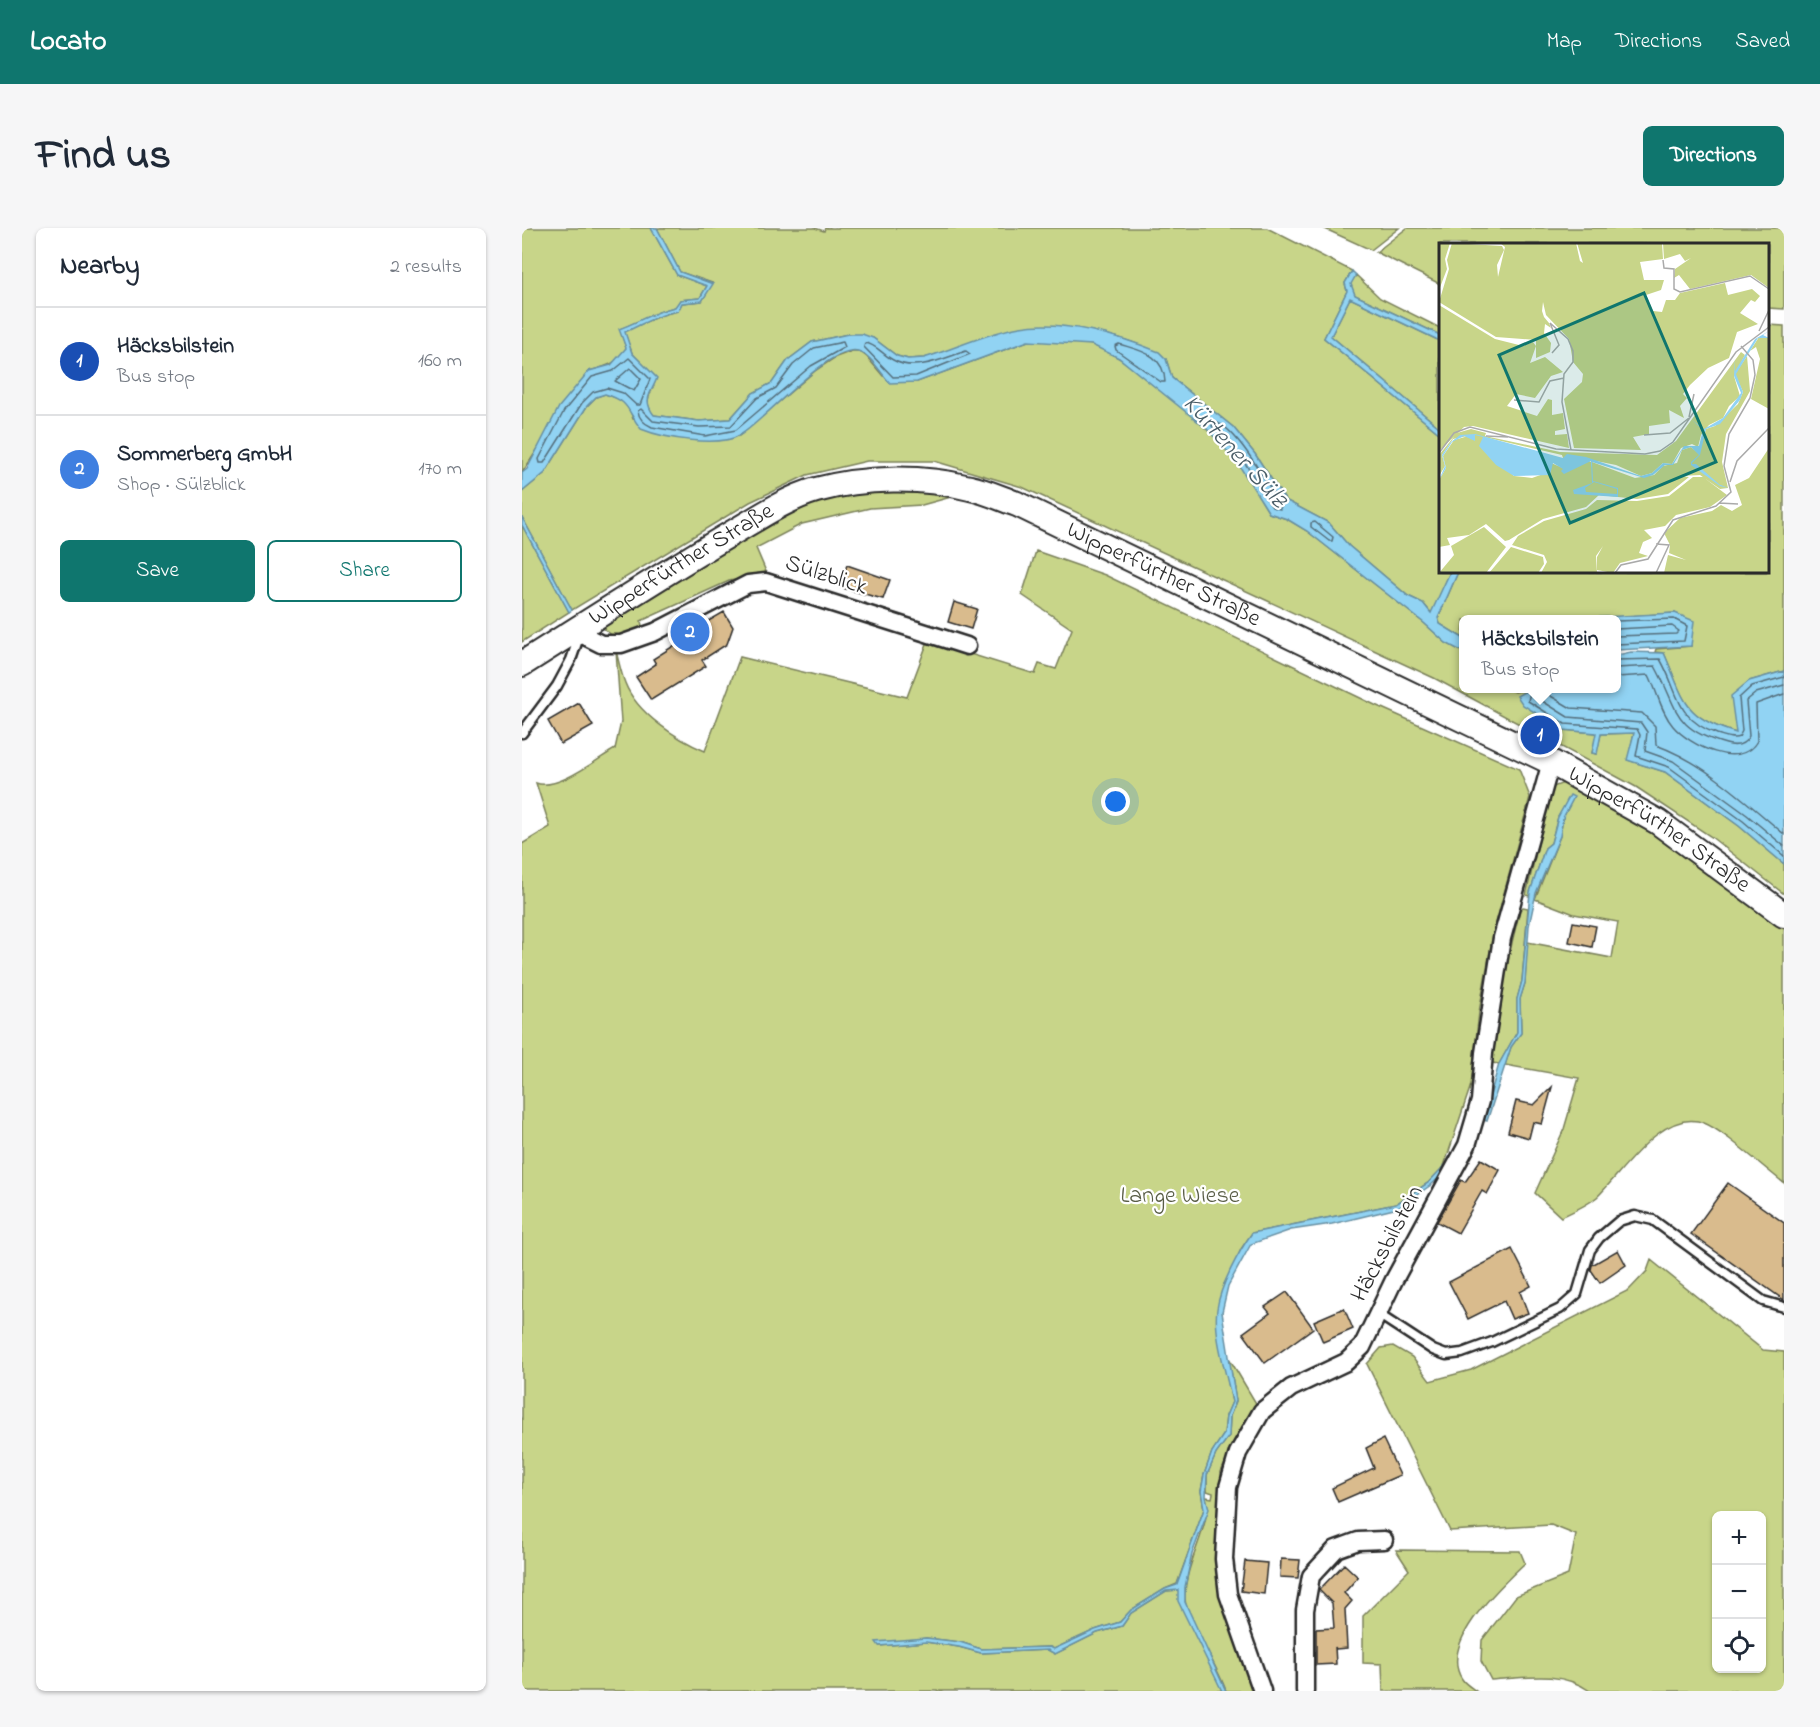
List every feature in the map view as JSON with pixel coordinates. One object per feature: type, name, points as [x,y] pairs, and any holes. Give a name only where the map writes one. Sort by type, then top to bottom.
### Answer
[{"type":"main road","name":"Wipperfürther Straße","points":[[522,664],[578,632],[705,549],[774,509],[815,491],[855,483],[932,482],[971,488],[1017,504],[1551,762],[1658,822],[1784,915]]},
{"type":"street","name":"Sülzblick","points":[[578,632],[601,644],[621,644],[655,632],[748,584],[766,582],[967,646]]},
{"type":"street","name":"Häcksbilstein","points":[[1262,1691],[1228,1594],[1224,1559],[1228,1487],[1238,1453],[1262,1411],[1291,1388],[1346,1362],[1362,1347],[1467,1145],[1480,1101],[1484,1053],[1502,938],[1551,762]]},
{"type":"street","points":[[1305,1691],[1305,1610],[1311,1576],[1336,1549],[1358,1541],[1384,1540]]},
{"type":"lane","points":[[522,733],[557,686],[571,660],[578,632]]},
{"type":"lane","points":[[1378,1314],[1433,1350],[1446,1355],[1492,1342],[1560,1309],[1577,1294],[1590,1250],[1619,1221],[1635,1216],[1653,1220],[1763,1301],[1784,1307]]},
{"type":"green space","points":[[522,228],[651,228],[677,275],[707,286],[700,298],[680,300],[676,307],[620,329],[626,348],[623,353],[610,364],[589,371],[522,473]]},
{"type":"green space","points":[[657,228],[815,228],[824,231],[825,228],[1267,228],[1352,271],[1345,283],[1347,291],[1324,338],[1439,433],[1439,573],[1450,573],[1432,614],[1423,603],[1408,596],[1349,546],[1329,523],[1285,500],[1255,454],[1233,427],[1172,378],[1166,359],[1134,343],[1075,328],[924,358],[908,359],[897,356],[873,338],[848,334],[812,342],[788,360],[772,383],[753,393],[730,419],[699,421],[653,415],[648,400],[656,378],[632,353],[624,331],[678,311],[682,303],[702,301],[712,283],[680,272]]},
{"type":"green space","points":[[1323,228],[1399,228],[1371,250]]},
{"type":"green space","points":[[1407,228],[1784,228],[1784,309],[1769,308],[1769,243],[1439,243],[1439,284],[1376,252]]},
{"type":"green space","points":[[1356,275],[1380,298],[1439,328],[1439,335],[1355,295],[1350,284]]},
{"type":"green space","points":[[1350,298],[1439,341],[1439,427],[1331,336]]},
{"type":"green space","points":[[1769,325],[1784,326],[1784,671],[1749,681],[1736,733],[1718,727],[1695,713],[1682,695],[1664,653],[1655,652],[1656,649],[1691,646],[1675,613],[1621,616],[1459,615],[1459,636],[1440,624],[1438,618],[1458,573],[1769,573]]},
{"type":"green space","points":[[1028,341],[1085,343],[1108,352],[1148,378],[1191,414],[1226,448],[1269,513],[1287,519],[1307,531],[1446,643],[1459,650],[1459,691],[1022,487],[934,461],[867,461],[807,475],[750,502],[572,610],[522,517],[522,492],[545,473],[587,406],[596,397],[605,394],[620,400],[629,409],[633,419],[739,436],[815,371],[836,357],[852,351],[859,351],[867,357],[883,376],[917,382]]},
{"type":"green space","points":[[920,490],[951,497],[922,505],[870,508],[802,524],[756,548],[767,574],[729,581],[641,621],[643,631],[614,637],[603,628],[728,545],[796,510],[830,498],[865,492]]},
{"type":"green space","points":[[522,525],[569,612],[522,642]]},
{"type":"green space","name":"Lange Wiese","points":[[1036,551],[1105,575],[1375,705],[1519,769],[1530,797],[1493,934],[1479,1012],[1471,1085],[1444,1166],[1428,1183],[1396,1204],[1252,1233],[1241,1249],[1224,1284],[1220,1342],[1232,1402],[1226,1416],[1224,1434],[1212,1452],[1204,1475],[1201,1491],[1204,1509],[1177,1584],[1131,1610],[1120,1622],[1095,1630],[1054,1649],[1050,1647],[981,1649],[960,1642],[926,1638],[879,1646],[926,1642],[981,1653],[1048,1650],[1055,1654],[1097,1633],[1122,1626],[1131,1613],[1166,1591],[1179,1590],[1222,1691],[522,1691],[522,844],[550,827],[536,783],[555,783],[565,779],[615,749],[621,722],[616,651],[625,683],[639,705],[659,724],[682,740],[705,751],[740,657],[907,697],[928,641],[1035,674],[1039,664],[1056,669],[1072,629],[1022,595]]},
{"type":"green space","points":[[1462,693],[1523,693],[1518,696],[1563,730],[1597,733],[1592,753],[1596,754],[1601,734],[1634,733],[1628,760],[1665,772],[1739,826],[1784,864],[1784,894],[1710,836],[1636,787]]},
{"type":"green space","points":[[1566,782],[1634,818],[1784,927],[1784,1183],[1722,1133],[1704,1123],[1689,1121],[1674,1124],[1659,1133],[1644,1145],[1597,1197],[1571,1213],[1561,1217],[1535,1193],[1564,1129],[1579,1078],[1505,1065],[1511,1047],[1521,1033],[1520,999],[1525,983],[1527,942],[1612,958],[1618,922],[1574,914],[1535,899],[1560,836],[1563,818],[1573,798],[1571,796],[1558,817],[1551,843],[1545,848],[1529,896],[1526,895],[1550,793],[1553,787]]},
{"type":"green space","points":[[1523,907],[1528,908],[1522,981],[1517,999],[1517,1032],[1499,1064],[1492,1063],[1507,967],[1520,910]]},
{"type":"green space","points":[[1651,1260],[1763,1350],[1784,1352],[1784,1691],[1590,1691],[1579,1684],[1554,1678],[1491,1680],[1481,1661],[1482,1640],[1516,1596],[1568,1575],[1576,1535],[1551,1525],[1450,1531],[1367,1364],[1381,1348],[1393,1346],[1412,1357],[1430,1381],[1471,1370],[1629,1290],[1647,1271]]},
{"type":"green space","points":[[1229,1358],[1257,1405],[1240,1430],[1221,1472],[1216,1554],[1256,1691],[1226,1691],[1191,1619],[1185,1599],[1188,1573],[1205,1520],[1206,1497],[1212,1498],[1213,1493],[1207,1491],[1207,1475],[1216,1454],[1229,1436],[1230,1416],[1236,1401]]},
{"type":"green space","points":[[1396,1550],[1520,1551],[1525,1563],[1488,1600],[1465,1633],[1458,1649],[1457,1665],[1462,1679],[1476,1691],[1383,1691],[1382,1664],[1363,1663],[1363,1616],[1409,1570]]},
{"type":"water","name":"Kürtener Sülz","points":[[651,228],[657,228],[680,272],[713,284],[702,301],[682,303],[678,311],[657,317],[625,332],[632,353],[657,378],[648,400],[654,415],[699,421],[730,419],[753,393],[772,383],[788,360],[812,342],[848,334],[862,334],[873,338],[897,356],[908,359],[924,358],[1008,329],[1036,325],[1091,330],[1159,352],[1166,359],[1172,378],[1233,427],[1255,454],[1285,500],[1329,523],[1349,546],[1408,596],[1423,603],[1431,613],[1450,573],[1458,573],[1438,618],[1440,624],[1459,636],[1459,650],[1446,643],[1307,531],[1287,519],[1269,513],[1237,462],[1207,429],[1119,358],[1092,345],[1028,341],[917,382],[890,383],[863,353],[846,352],[831,359],[815,371],[740,435],[719,441],[663,436],[641,429],[624,404],[605,394],[596,397],[587,406],[545,473],[522,492],[522,473],[527,469],[559,407],[589,371],[611,365],[626,348],[619,329],[675,307],[680,300],[700,298],[707,286],[677,275]]},
{"type":"water","points":[[1352,271],[1356,275],[1351,284],[1355,295],[1439,335],[1439,341],[1350,298],[1331,336],[1439,427],[1439,433],[1324,338],[1347,291],[1345,283]]},
{"type":"water","points":[[522,517],[572,610],[569,612],[522,525]]},
{"type":"water","points":[[1675,613],[1694,621],[1691,646],[1621,650],[1621,616]]},
{"type":"water","points":[[1631,652],[1664,653],[1682,695],[1695,713],[1718,727],[1736,733],[1731,696],[1749,681],[1784,671],[1784,864],[1739,826],[1665,772],[1627,760],[1634,733],[1601,734],[1597,754],[1592,753],[1596,733],[1563,730],[1523,705],[1517,696],[1522,693],[1621,693],[1621,654]]},
{"type":"water","points":[[1570,795],[1574,797],[1563,818],[1560,836],[1536,893],[1529,926],[1525,983],[1520,999],[1521,1033],[1511,1047],[1487,1121],[1483,1120],[1499,1064],[1517,1032],[1517,999],[1522,981],[1530,892],[1545,848],[1551,843],[1558,817]]},
{"type":"water","points":[[1444,1166],[1443,1174],[1431,1185],[1398,1208],[1332,1224],[1291,1230],[1251,1244],[1228,1286],[1222,1312],[1236,1401],[1230,1416],[1229,1436],[1216,1454],[1207,1475],[1206,1497],[1209,1509],[1192,1554],[1185,1587],[1185,1602],[1226,1691],[1222,1691],[1178,1601],[1178,1590],[1166,1591],[1131,1613],[1122,1626],[1097,1633],[1055,1654],[1048,1650],[981,1653],[926,1642],[879,1646],[876,1642],[926,1638],[960,1642],[981,1649],[1050,1647],[1054,1649],[1095,1630],[1120,1622],[1131,1610],[1165,1589],[1177,1585],[1204,1509],[1201,1491],[1204,1475],[1212,1452],[1224,1434],[1226,1416],[1232,1402],[1216,1319],[1219,1300],[1226,1280],[1247,1240],[1252,1233],[1396,1204],[1428,1183]]},
{"type":"building","points":[[847,565],[890,580],[883,599],[839,587]]},
{"type":"building","points":[[954,602],[977,609],[971,629],[948,622]]},
{"type":"building","points":[[724,612],[733,627],[727,644],[702,660],[706,666],[651,700],[636,677],[656,664],[653,659],[699,630],[698,627]]},
{"type":"building","points":[[579,703],[593,726],[561,744],[548,721]]},
{"type":"building","points":[[1573,922],[1596,926],[1592,947],[1569,942]]},
{"type":"building","points":[[1552,1087],[1542,1124],[1533,1122],[1529,1138],[1508,1132],[1516,1101],[1534,1105]]},
{"type":"building","points":[[1481,1159],[1500,1170],[1487,1194],[1482,1191],[1458,1233],[1437,1222],[1461,1180],[1465,1182]]},
{"type":"building","points":[[1728,1183],[1784,1223],[1784,1300],[1691,1234]]},
{"type":"building","points":[[1512,1249],[1531,1286],[1520,1292],[1528,1313],[1512,1319],[1504,1301],[1468,1319],[1449,1282]]},
{"type":"building","points":[[1618,1250],[1626,1265],[1600,1283],[1591,1270],[1592,1265]]},
{"type":"building","points":[[1287,1292],[1313,1328],[1265,1363],[1243,1333],[1270,1313],[1265,1307]]},
{"type":"building","points":[[1344,1308],[1353,1329],[1323,1342],[1314,1321]]},
{"type":"building","points":[[1383,1439],[1400,1475],[1338,1502],[1332,1488],[1374,1468],[1366,1448]]},
{"type":"building","points":[[1281,1559],[1300,1560],[1298,1578],[1280,1577]]},
{"type":"building","points":[[1245,1561],[1267,1563],[1264,1594],[1241,1591]]},
{"type":"building","points":[[1344,1564],[1358,1577],[1344,1593],[1352,1601],[1345,1609],[1347,1648],[1336,1649],[1335,1647],[1336,1664],[1316,1665],[1316,1629],[1334,1628],[1332,1603],[1319,1590]]},
{"type":"place","name":"Sommerberg GmbH","points":[[690,632]]},
{"type":"place","name":"Häcksbilstein","points":[[1540,735]]}]
